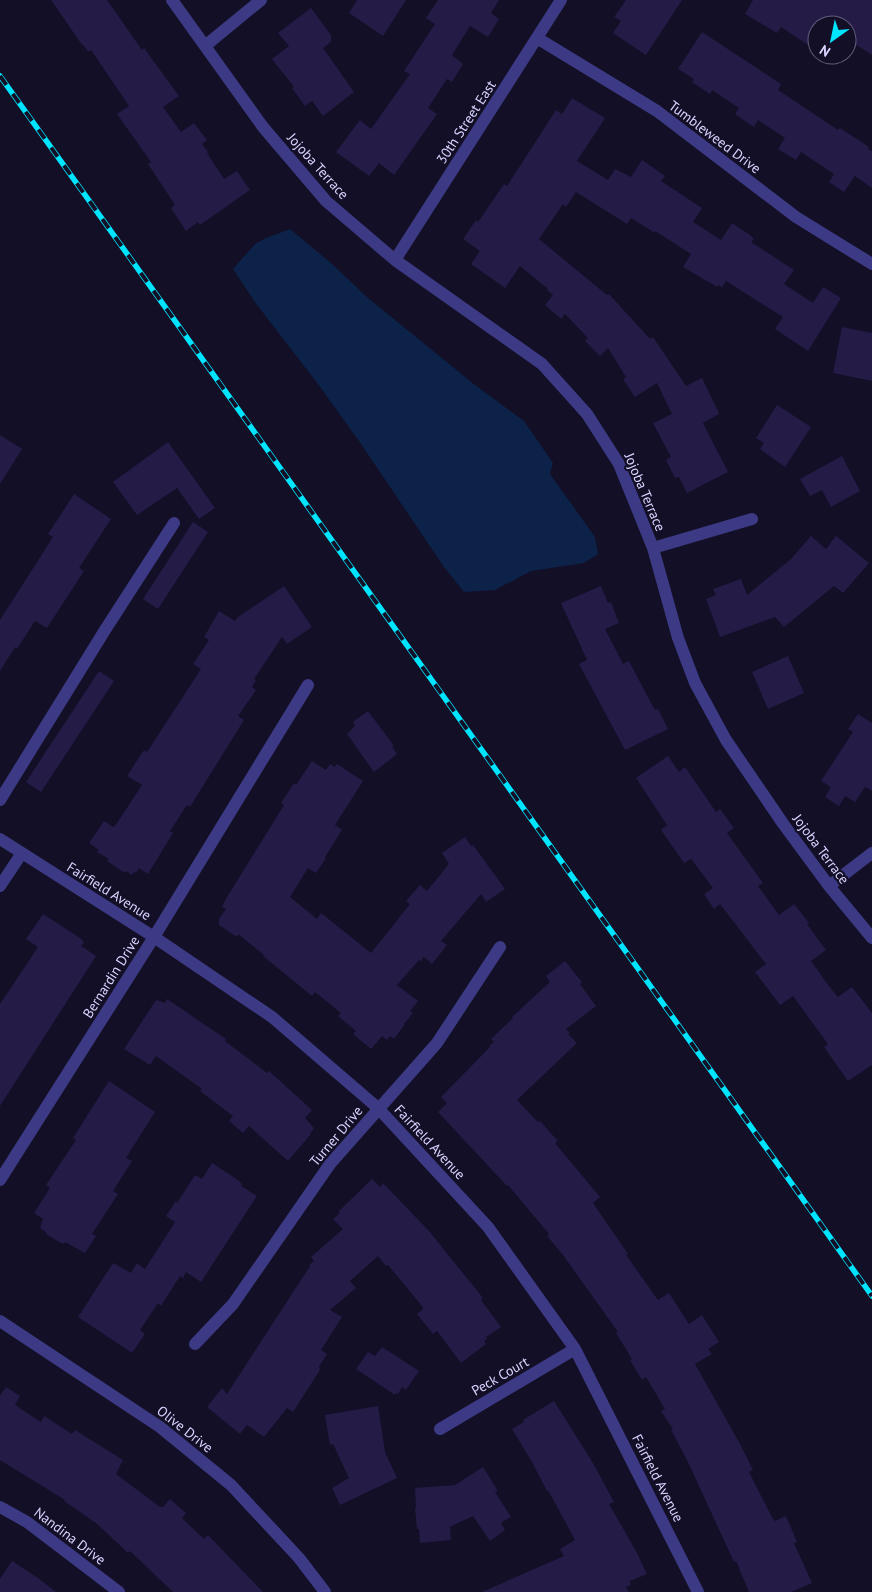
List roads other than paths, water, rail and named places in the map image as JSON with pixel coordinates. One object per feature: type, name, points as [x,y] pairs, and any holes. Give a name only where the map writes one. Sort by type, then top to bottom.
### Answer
[{"type":"street","name":"Jojoba Terrace","points":[[172,0],[263,127],[326,201],[395,260],[542,364],[587,414],[619,464],[653,548],[678,638],[695,683],[726,740],[784,825],[829,886],[872,938]]},
{"type":"street","points":[[205,46],[261,0]]},
{"type":"street","name":"30th Street East","points":[[395,260],[561,0]]},
{"type":"street","name":"Tumbleweed Drive","points":[[537,38],[657,111],[796,217],[872,264]]},
{"type":"street","points":[[653,548],[752,520]]},
{"type":"street","points":[[0,800],[105,630],[174,523]]},
{"type":"street","name":"Bernardin Drive","points":[[0,1180],[154,937],[308,685]]},
{"type":"street","name":"Fairfield Avenue","points":[[0,839],[154,937],[272,1017],[378,1108],[488,1227],[575,1349],[698,1592]]},
{"type":"street","points":[[0,886],[22,853]]},
{"type":"street","points":[[829,886],[872,853]]},
{"type":"street","name":"Turner Drive","points":[[195,1344],[233,1304],[330,1164],[437,1043],[500,947]]},
{"type":"street","name":"Olive Drive","points":[[0,1320],[160,1427],[231,1486],[299,1558],[324,1592]]},
{"type":"street","name":"Peck Court","points":[[440,1429],[575,1349]]},
{"type":"street","name":"Nandina Drive","points":[[0,1507],[27,1522],[119,1592]]},
{"type":"water","points":[[290,229],[331,263],[368,298],[475,385],[524,421],[553,463],[550,474],[595,537],[598,554],[584,563],[531,571],[495,590],[464,592],[444,567],[359,441],[257,305],[233,269],[255,244]]},
{"type":"railway","points":[[0,76],[872,1296]]}]
